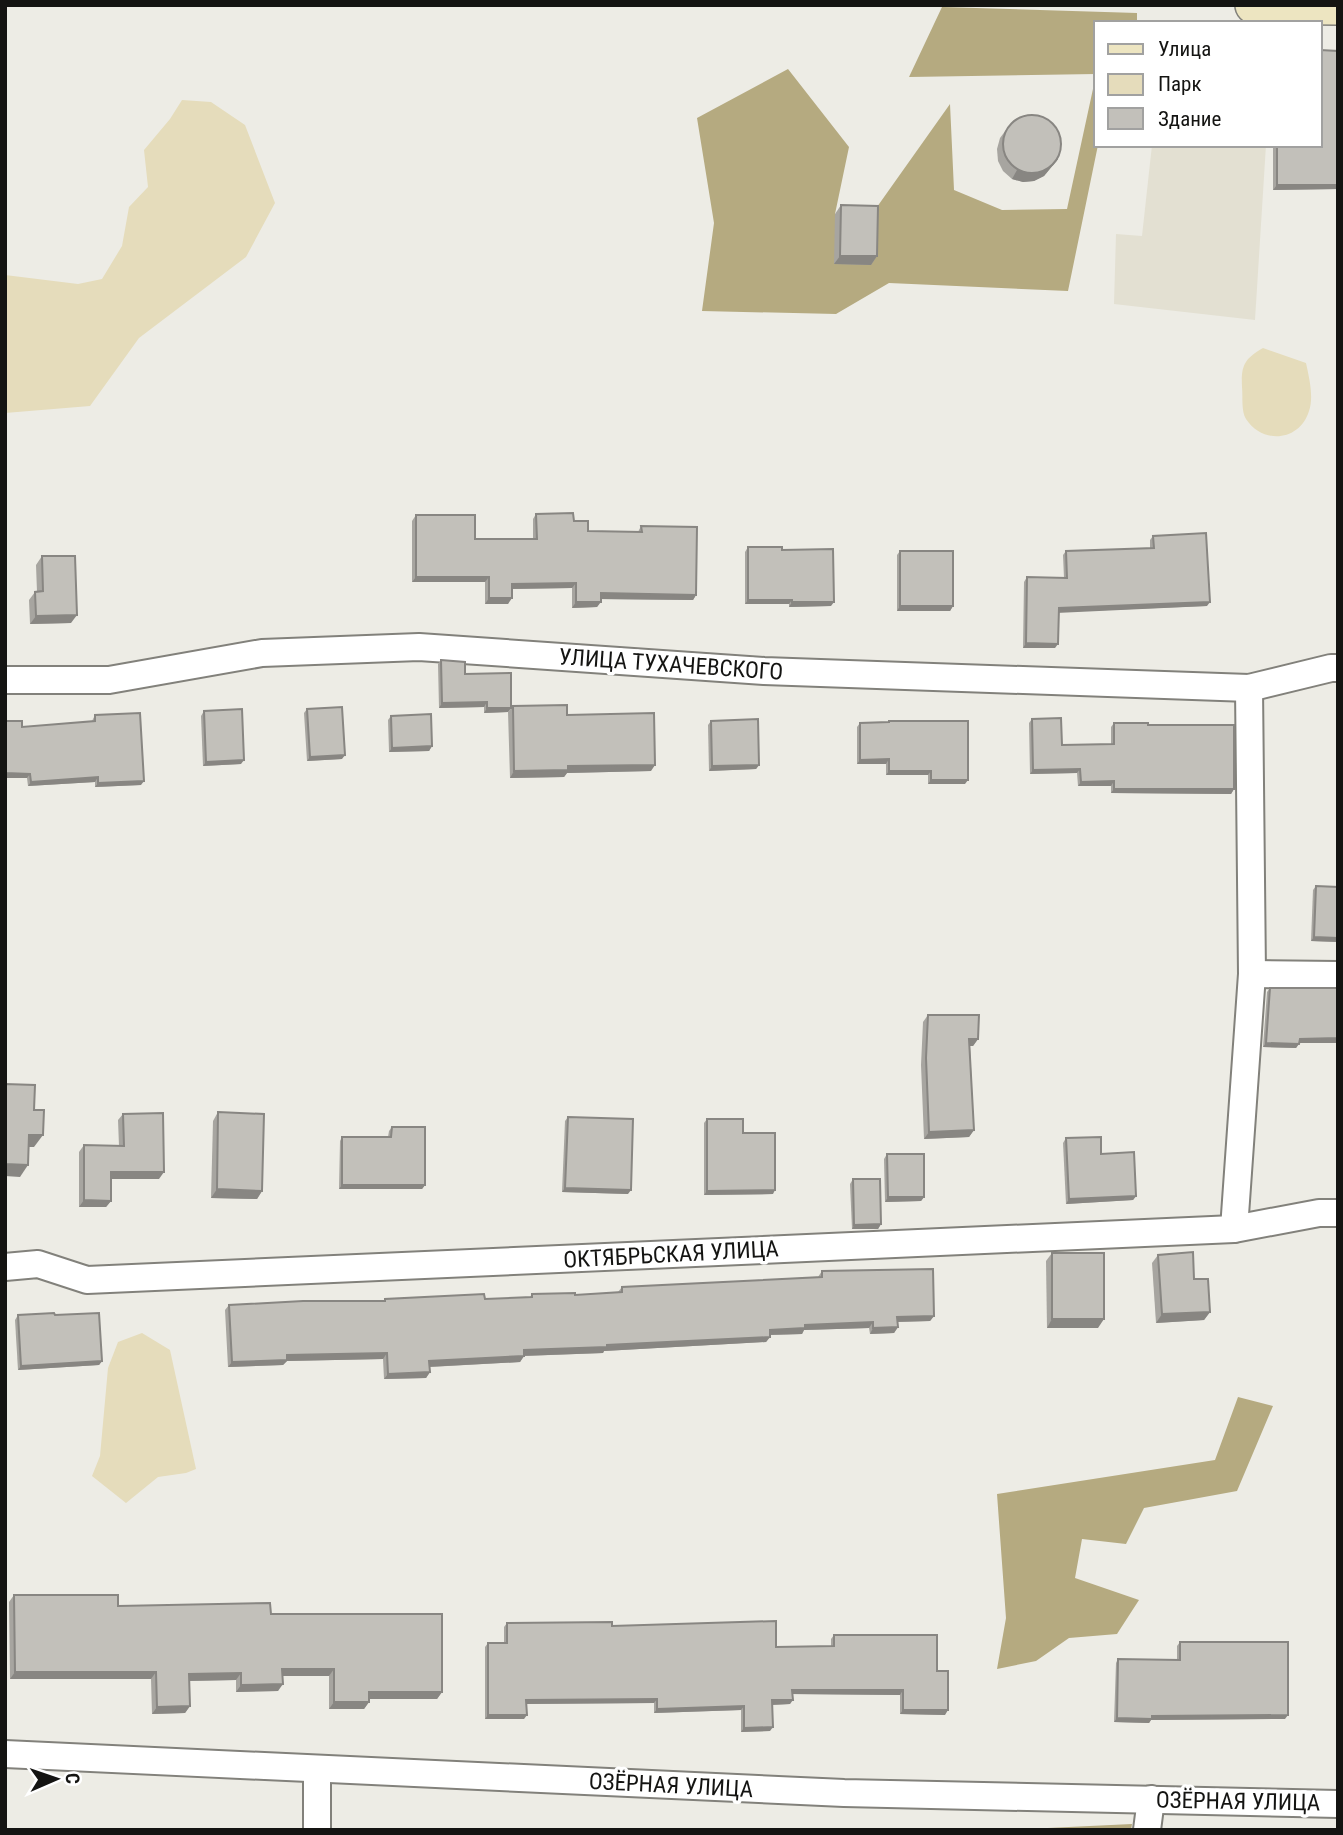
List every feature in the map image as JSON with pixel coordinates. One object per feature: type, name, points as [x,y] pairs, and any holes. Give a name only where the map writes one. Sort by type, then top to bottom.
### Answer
[{"type":"main road","points":[[1254,5],[1338,6]]},
{"type":"street","name":"УЛИЦА ТУХАЧЕВСКОГО","points":[[5,680],[109,680],[262,653],[419,646],[764,671],[1249,688],[1338,668]]},
{"type":"street","points":[[1234,1229],[1252,974],[1249,688]]},
{"type":"street","points":[[1252,974],[1338,975]]},
{"type":"street","name":"ОКТЯБРЬСКАЯ УЛИЦА","points":[[5,1267],[38,1265],[87,1280],[1234,1229],[1319,1213],[1338,1213]]},
{"type":"street","name":"ОЗЁРНАЯ УЛИЦА","points":[[5,1754],[844,1793],[1338,1804]]},
{"type":"street","points":[[317,1769],[317,1830]]},
{"type":"street","points":[[1147,1830],[1151,1799]]},
{"type":"shaded area","points":[[942,7],[1137,13],[1137,21],[1094,21],[1094,74],[909,77]]},
{"type":"shaded area","points":[[788,69],[849,147],[835,214],[872,214],[950,104],[954,190],[1002,210],[1067,209],[1094,84],[1094,147],[1098,147],[1068,291],[889,283],[836,314],[702,311],[714,223],[697,118]]},
{"type":"shaded area","points":[[1152,147],[1266,147],[1255,320],[1114,304],[1116,234],[1142,236]]},
{"type":"shaded area","points":[[1238,1397],[1273,1406],[1237,1491],[1144,1508],[1126,1544],[1082,1539],[1075,1578],[1139,1600],[1117,1634],[1069,1638],[1036,1661],[997,1669],[1006,1618],[997,1494],[1215,1460]]},
{"type":"shaded area","points":[[1132,1824],[1131,1830],[1003,1830]]},
{"type":"green space","points":[[182,100],[211,102],[245,125],[275,203],[246,257],[139,338],[90,406],[5,413],[5,275],[78,284],[102,279],[122,246],[129,207],[148,187],[144,150]]},
{"type":"green space","points":[[1263,348],[1306,363],[1311,393],[1309,411],[1298,429],[1290,434],[1271,436],[1262,433],[1253,427],[1243,412],[1243,368],[1252,356]]},
{"type":"green space","points":[[142,1333],[170,1350],[196,1469],[158,1477],[126,1503],[92,1476],[100,1456],[108,1368],[118,1342]]},
{"type":"building","points":[[1322,50],[1338,51],[1338,185],[1277,185],[1277,147],[1322,147]]},
{"type":"building","points":[[1026,115],[1038,115],[1053,123],[1061,138],[1061,150],[1053,165],[1038,173],[1026,173],[1011,165],[1003,150],[1003,138],[1011,123]]},
{"type":"building","points":[[841,205],[878,206],[877,256],[840,256]]},
{"type":"building","points":[[573,513],[574,521],[588,521],[588,531],[642,532],[641,526],[697,527],[696,595],[601,593],[601,602],[576,602],[576,583],[512,584],[512,598],[489,598],[489,577],[416,577],[416,515],[475,515],[475,539],[537,539],[536,514]]},
{"type":"building","points":[[1206,533],[1210,602],[1059,608],[1058,644],[1026,643],[1027,577],[1067,578],[1066,551],[1154,548],[1153,536]]},
{"type":"building","points":[[748,547],[782,547],[782,550],[833,549],[834,602],[748,600]]},
{"type":"building","points":[[900,551],[953,551],[953,606],[900,606]]},
{"type":"building","points":[[42,556],[75,556],[77,615],[36,616],[35,592],[43,591]]},
{"type":"building","points":[[441,660],[465,662],[465,674],[511,673],[511,708],[487,708],[487,702],[442,703]]},
{"type":"building","points":[[567,705],[567,715],[654,713],[655,765],[568,766],[568,770],[514,771],[513,706]]},
{"type":"building","points":[[342,707],[345,755],[310,757],[307,709]]},
{"type":"building","points":[[242,709],[244,760],[206,762],[204,711]]},
{"type":"building","points":[[140,713],[144,781],[98,783],[98,777],[31,782],[30,774],[5,773],[5,721],[22,721],[22,727],[95,721],[95,715]]},
{"type":"building","points":[[431,714],[432,746],[392,748],[391,716]]},
{"type":"building","points":[[1061,718],[1062,745],[1114,744],[1114,723],[1234,725],[1234,789],[1114,789],[1114,781],[1081,782],[1080,769],[1033,770],[1032,719]]},
{"type":"building","points":[[758,719],[759,765],[712,766],[711,721]]},
{"type":"building","points":[[968,721],[968,780],[931,780],[931,771],[889,771],[889,759],[860,760],[860,723]]},
{"type":"building","points":[[1316,886],[1338,887],[1338,938],[1314,937]]},
{"type":"building","points":[[1270,988],[1338,988],[1338,1038],[1300,1039],[1299,1044],[1266,1043]]},
{"type":"building","points":[[928,1015],[979,1015],[978,1039],[969,1039],[974,1130],[929,1132],[926,1058]]},
{"type":"building","points":[[5,1084],[35,1085],[34,1110],[44,1110],[43,1135],[29,1135],[28,1165],[5,1164]]},
{"type":"building","points":[[218,1112],[264,1114],[262,1191],[217,1189]]},
{"type":"building","points":[[163,1113],[164,1172],[111,1172],[111,1201],[84,1200],[84,1145],[124,1146],[123,1114]]},
{"type":"building","points":[[568,1117],[633,1119],[631,1190],[565,1188]]},
{"type":"building","points":[[707,1119],[743,1119],[743,1133],[775,1133],[775,1190],[707,1191]]},
{"type":"building","points":[[392,1127],[425,1127],[425,1185],[342,1185],[342,1137],[391,1137]]},
{"type":"building","points":[[1101,1137],[1101,1154],[1134,1152],[1136,1196],[1069,1199],[1066,1138]]},
{"type":"building","points":[[887,1154],[924,1154],[924,1197],[888,1197]]},
{"type":"building","points":[[853,1179],[880,1179],[881,1224],[854,1225]]},
{"type":"building","points":[[1193,1252],[1194,1279],[1208,1279],[1210,1312],[1162,1314],[1158,1255]]},
{"type":"building","points":[[1052,1253],[1104,1253],[1104,1319],[1052,1319]]},
{"type":"building","points":[[933,1269],[934,1316],[897,1317],[898,1327],[873,1328],[873,1322],[805,1325],[805,1328],[770,1330],[770,1337],[524,1350],[524,1356],[429,1361],[430,1372],[388,1374],[387,1353],[287,1355],[287,1360],[232,1362],[229,1305],[303,1301],[385,1301],[484,1294],[485,1299],[532,1297],[532,1294],[575,1295],[622,1292],[622,1287],[822,1277],[822,1271]]},
{"type":"building","points":[[99,1313],[102,1361],[21,1366],[18,1315]]},
{"type":"building","points":[[14,1595],[118,1595],[118,1606],[270,1603],[271,1614],[442,1614],[442,1692],[369,1692],[369,1702],[334,1702],[334,1669],[282,1669],[283,1684],[241,1685],[241,1673],[189,1674],[190,1706],[157,1707],[156,1672],[15,1672]]},
{"type":"building","points":[[776,1621],[776,1647],[834,1646],[834,1635],[937,1635],[937,1671],[948,1671],[948,1710],[903,1710],[903,1690],[792,1690],[793,1700],[772,1700],[773,1727],[744,1728],[744,1706],[657,1709],[657,1699],[526,1700],[527,1715],[488,1715],[488,1643],[507,1643],[507,1623],[612,1622],[612,1626]]},
{"type":"building","points":[[1180,1642],[1288,1642],[1288,1715],[1117,1718],[1118,1659],[1180,1660]]}]
